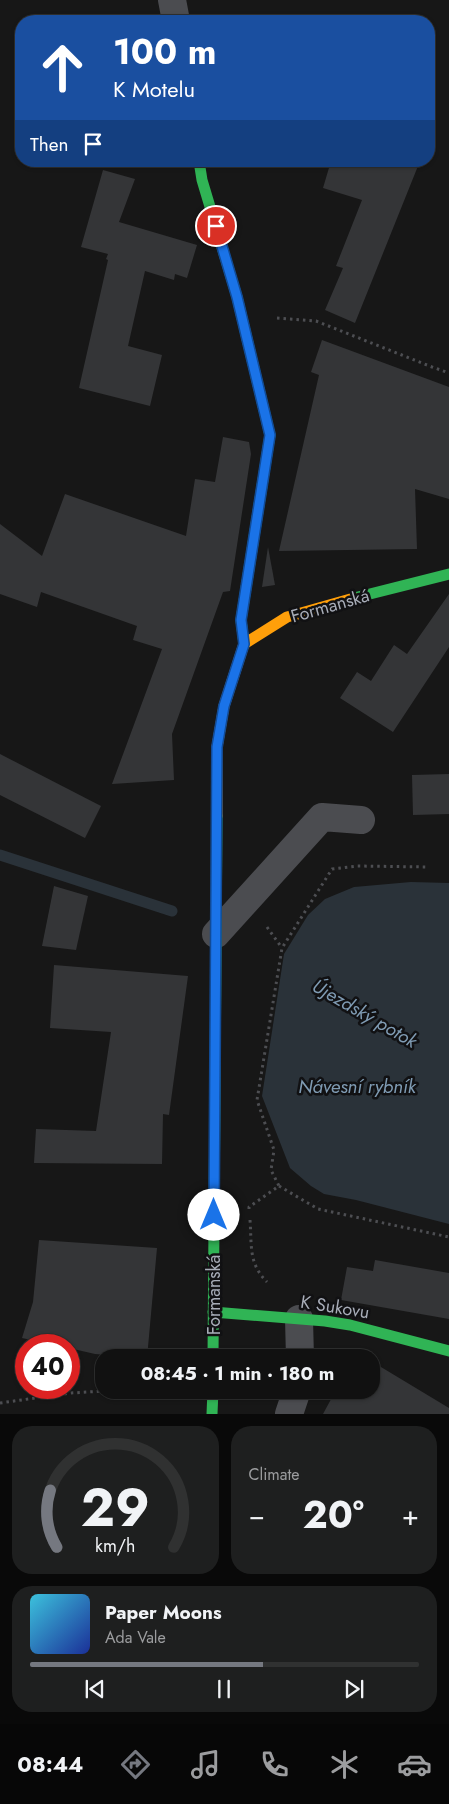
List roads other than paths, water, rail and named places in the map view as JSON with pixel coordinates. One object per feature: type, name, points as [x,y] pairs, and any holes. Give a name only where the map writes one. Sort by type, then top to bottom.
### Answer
[{"type":"street","points":[[172,0],[175,15]]},
{"type":"street","points":[[200,167],[202,180],[244,324],[270,435],[241,620],[244,644]]},
{"type":"street","name":"Formanská","points":[[213,1349],[217,747],[224,706],[244,644],[287,617],[336,602],[449,574]]},
{"type":"street","points":[[216,934],[322,818],[361,820]]},
{"type":"street","name":"K Sukovu","points":[[214,1312],[350,1325],[447,1349]]},
{"type":"street","points":[[299,1319],[300,1349]]},
{"type":"street","points":[[212,1414],[213,1399]]},
{"type":"street","points":[[290,1414],[294,1399]]},
{"type":"water","name":"Návesní rybník","points":[[411,882],[449,883],[449,1224],[356,1200],[324,1194],[311,1186],[290,1168],[262,1096],[284,954],[308,915],[325,899],[354,887]]},
{"type":"waterway","name":"Újezdský potok","points":[[0,855],[172,911]]}]
